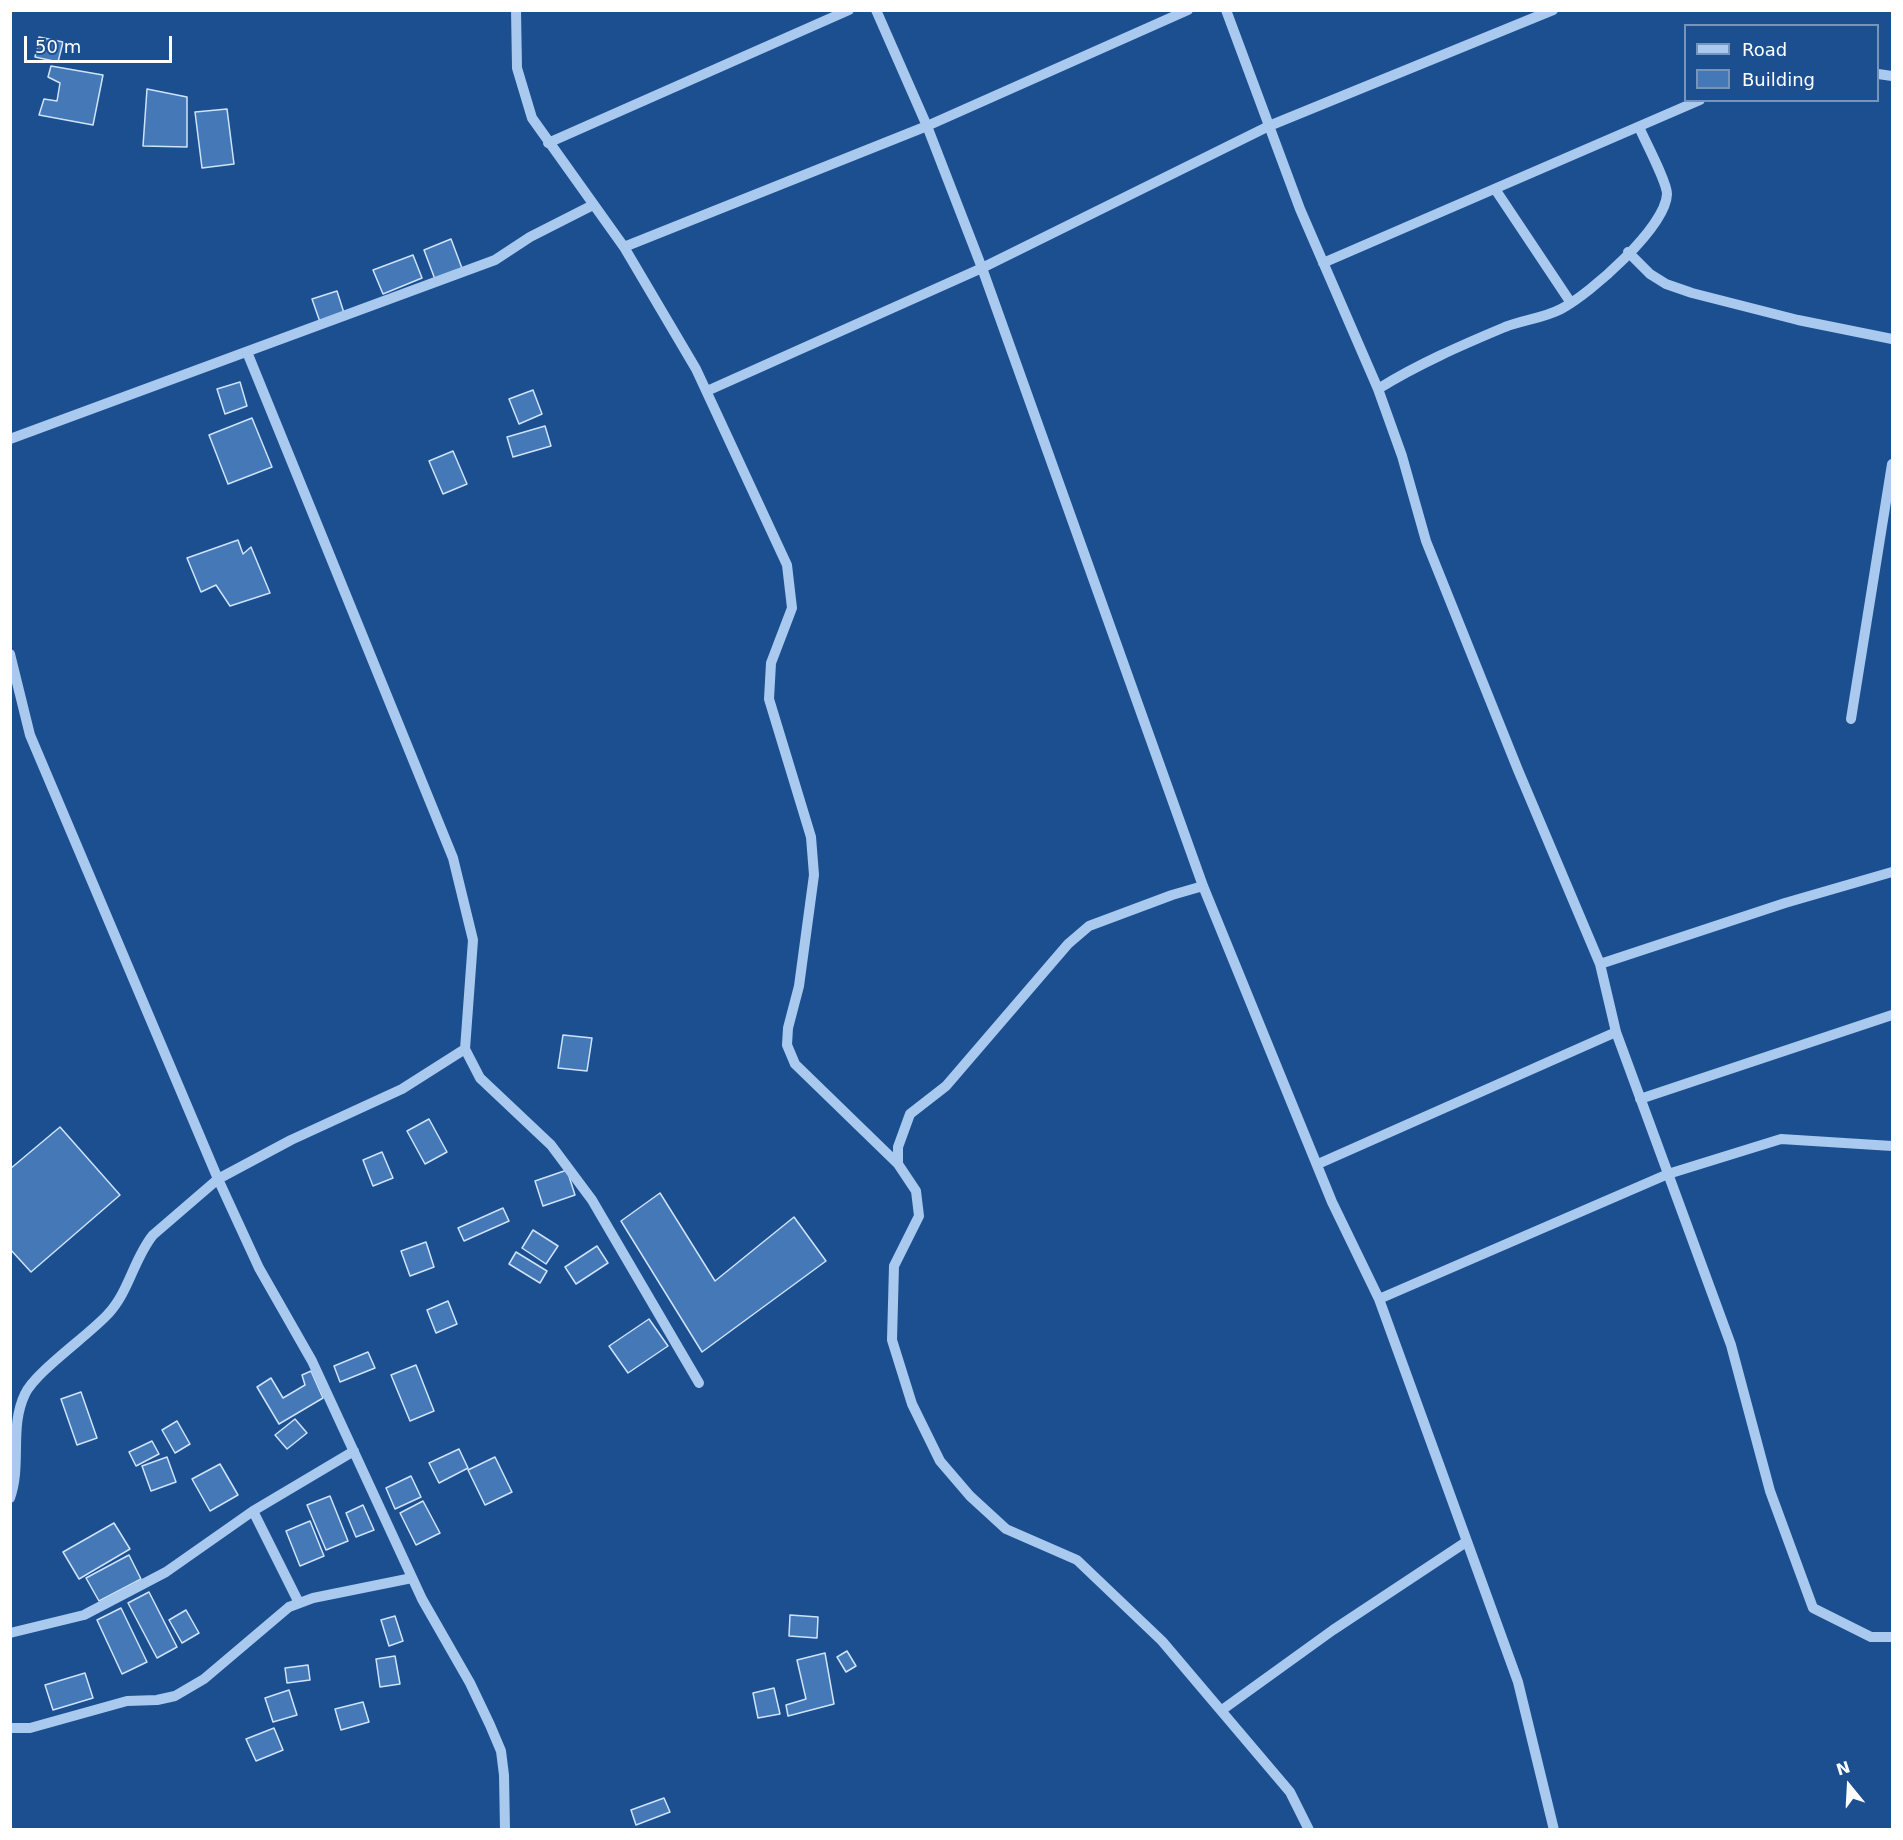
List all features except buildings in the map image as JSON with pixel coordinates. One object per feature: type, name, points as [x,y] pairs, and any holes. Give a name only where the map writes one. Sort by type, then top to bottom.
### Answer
[{"type":"street","points":[[548,142],[849,10]]},
{"type":"street","points":[[876,10],[927,126],[982,268],[1203,886],[1332,1202],[1379,1299],[1518,1682],[1554,1830]]},
{"type":"street","points":[[624,247],[927,126],[1188,10]]},
{"type":"street","points":[[1226,10],[1323,263],[1378,389],[1402,456],[1426,541],[1518,770],[1600,964],[1616,1032],[1731,1345],[1770,1491],[1813,1608],[1871,1637],[1893,1637]]},
{"type":"street","points":[[707,391],[982,268],[1269,126],[1552,10]]},
{"type":"street","points":[[519,12],[517,68],[532,118],[624,247],[707,391],[787,565],[792,608],[771,663],[769,699],[811,837],[814,875],[807,934],[787,1045],[795,1064],[909,1176],[916,1191],[920,1216],[894,1266],[892,1340],[912,1404],[940,1461],[970,1496],[1006,1529],[1077,1560],[1162,1641],[1290,1792],[1309,1830]]},
{"type":"street","points":[[1323,263],[1695,102]]},
{"type":"street","points":[[1378,389],[1408,370],[1507,327],[1560,310],[1585,294],[1646,235],[1665,207],[1667,192],[1639,127]]},
{"type":"street","points":[[1495,189],[1571,303]]},
{"type":"street","points":[[10,439],[495,260],[530,237],[593,205]]},
{"type":"street","points":[[1628,252],[1650,273],[1666,284],[1692,293],[1798,320],[1893,339]]},
{"type":"street","points":[[247,352],[453,858],[473,940],[465,1049],[480,1078],[551,1145],[592,1200],[699,1383]]},
{"type":"street","points":[[1851,719],[1893,464]]},
{"type":"street","points":[[10,654],[30,735],[218,1179],[260,1268],[312,1361],[412,1578],[470,1683],[501,1751],[505,1830]]},
{"type":"street","points":[[1600,964],[1785,903],[1893,872]]},
{"type":"street","points":[[897,1164],[898,1147],[910,1114],[946,1086],[1068,944],[1089,926],[1203,886]]},
{"type":"street","points":[[1640,1099],[1893,1015]]},
{"type":"street","points":[[1318,1164],[1616,1032]]},
{"type":"street","points":[[10,1498],[15,1480],[16,1428],[25,1394],[108,1315],[122,1294],[145,1245],[153,1235],[218,1179],[291,1140],[402,1089],[465,1049]]},
{"type":"street","points":[[1379,1299],[1668,1174],[1781,1139],[1893,1146]]},
{"type":"street","points":[[10,1633],[84,1615],[166,1572],[253,1511],[354,1451]]},
{"type":"street","points":[[253,1511],[299,1603]]},
{"type":"street","points":[[1222,1710],[1333,1630],[1467,1542]]},
{"type":"street","points":[[10,1728],[30,1728],[127,1701],[157,1700],[175,1696],[204,1679],[271,1619],[299,1603],[412,1578]]}]
